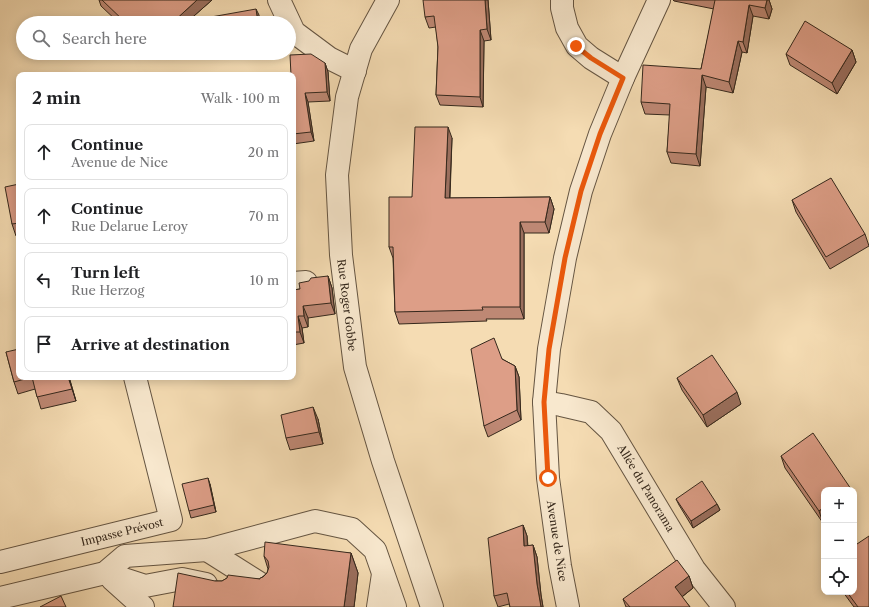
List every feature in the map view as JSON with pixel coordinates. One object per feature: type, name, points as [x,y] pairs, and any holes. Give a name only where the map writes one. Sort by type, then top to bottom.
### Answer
[{"type":"street","points":[[279,0],[286,16]]},
{"type":"street","name":"Rue Roger Gobbe","points":[[388,0],[361,49],[348,98],[337,175],[341,255],[355,367],[383,461],[432,607]]},
{"type":"street","points":[[562,0],[562,8],[567,28],[576,46],[591,58],[623,78]]},
{"type":"street","name":"Avenue de Nice","points":[[568,607],[560,566],[548,478],[544,402],[549,349],[565,258],[581,191],[600,134],[623,78],[659,0]]},
{"type":"street","points":[[296,33],[329,58],[355,71]]},
{"type":"street","name":"Impasse Prévost","points":[[0,562],[171,520],[136,380]]},
{"type":"street","name":"Allée du Panorama","points":[[544,402],[591,412],[611,431],[694,569],[724,607]]},
{"type":"street","points":[[0,598],[105,573],[125,556],[207,550],[315,520],[352,529],[375,550],[395,607]]},
{"type":"street","points":[[242,541],[287,549]]},
{"type":"street","points":[[207,550],[264,586]]},
{"type":"street","points":[[105,573],[145,586],[182,579],[225,589]]},
{"type":"street","points":[[105,573],[143,607]]},
{"type":"street","points":[[378,607],[383,573]]},
{"type":"building","points":[[102,0],[197,0],[180,16],[119,16]]},
{"type":"building","points":[[423,0],[485,0],[487,29],[480,30],[480,97],[436,95],[438,47],[434,16],[425,17]]},
{"type":"building","points":[[715,0],[767,0],[765,8],[749,5],[743,42],[738,41],[729,82],[702,75],[696,154],[667,152],[670,104],[641,102],[643,65],[701,69]]},
{"type":"building","points":[[256,9],[257,16],[217,16]]},
{"type":"building","points":[[805,21],[852,50],[832,83],[786,54]]},
{"type":"building","points":[[311,54],[325,63],[327,92],[305,93],[311,132],[296,134],[296,72],[291,72],[290,60],[296,60],[296,55]]},
{"type":"building","points":[[415,127],[448,127],[445,198],[550,197],[545,222],[520,222],[520,307],[482,307],[483,310],[395,312],[393,247],[389,247],[389,197],[412,197]]},
{"type":"building","points":[[831,178],[865,234],[826,257],[792,200]]},
{"type":"building","points":[[16,185],[16,223],[12,224],[5,187]]},
{"type":"building","points":[[328,276],[331,303],[303,306],[304,316],[298,316],[300,332],[296,332],[296,290],[300,289],[299,283],[309,281],[311,278]]},
{"type":"building","points":[[494,338],[502,359],[515,366],[517,410],[484,426],[471,349]]},
{"type":"building","points":[[16,350],[16,380],[21,380],[14,382],[6,352]]},
{"type":"building","points":[[712,355],[737,392],[703,415],[677,378]]},
{"type":"building","points":[[33,380],[69,380],[72,389],[37,397]]},
{"type":"building","points":[[313,407],[319,432],[286,438],[281,415]]},
{"type":"building","points":[[813,433],[850,487],[821,487],[821,509],[819,511],[781,456]]},
{"type":"building","points":[[208,478],[214,505],[189,511],[182,484]]},
{"type":"building","points":[[702,481],[717,504],[691,521],[676,499]]},
{"type":"building","points":[[523,525],[524,546],[533,545],[541,607],[510,607],[507,593],[494,596],[488,538]]},
{"type":"building","points":[[869,536],[869,607],[858,607],[849,595],[857,595],[857,544]]},
{"type":"building","points":[[265,542],[351,553],[344,607],[173,607],[178,573],[215,581],[222,581],[227,578],[228,575],[260,579],[263,577],[267,573],[269,567],[268,561],[264,556]]},
{"type":"building","points":[[677,560],[689,576],[675,587],[690,607],[630,607],[623,599]]},
{"type":"building","points":[[61,596],[66,607],[40,607]]},
{"type":"route","points":[[548,478],[544,402],[549,349],[565,258],[581,191],[600,134],[623,78],[591,58],[576,46]]}]
